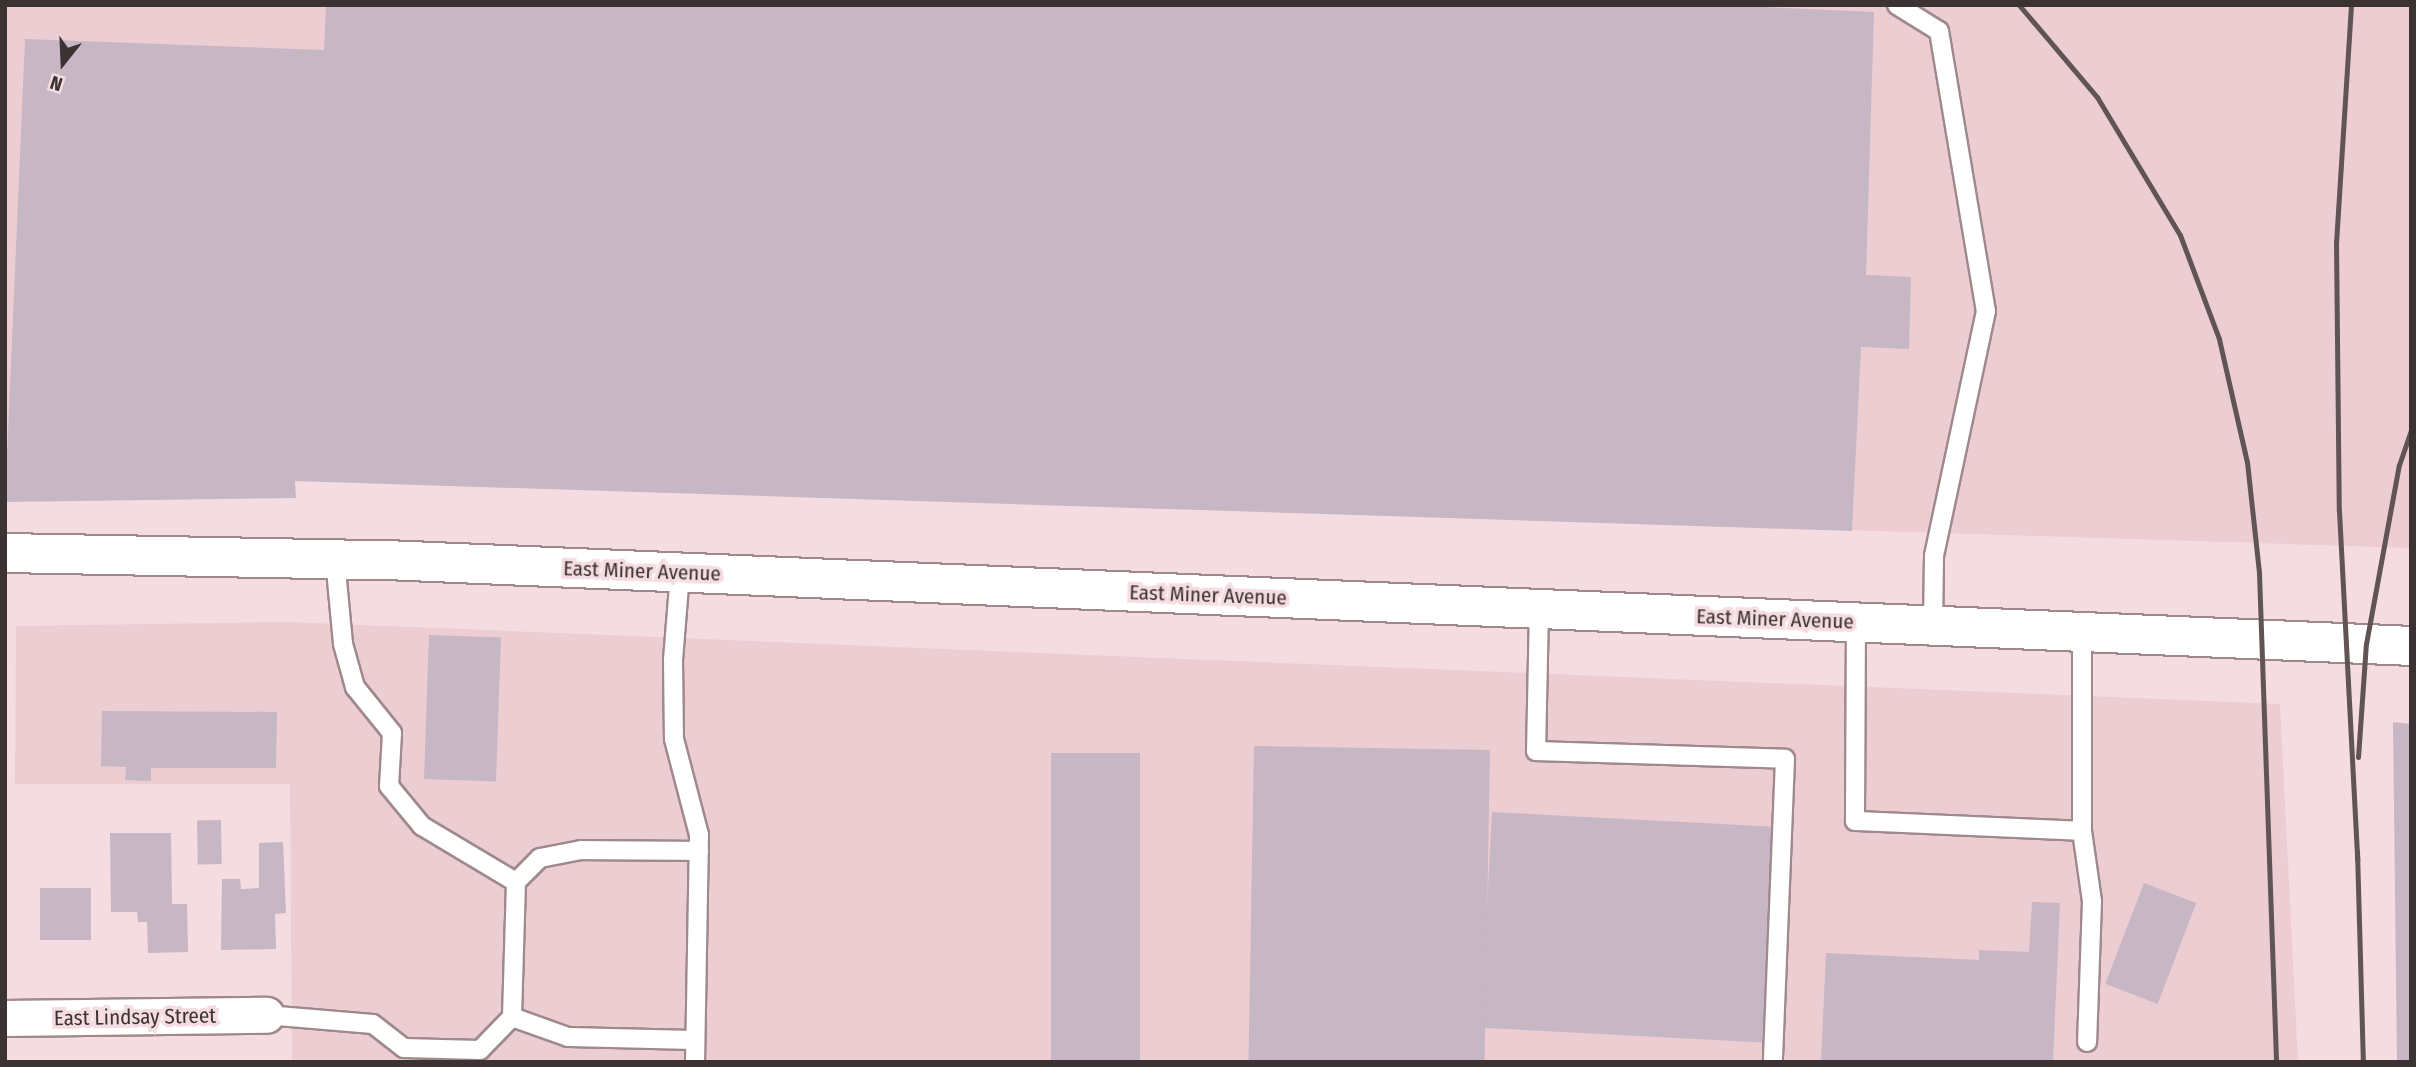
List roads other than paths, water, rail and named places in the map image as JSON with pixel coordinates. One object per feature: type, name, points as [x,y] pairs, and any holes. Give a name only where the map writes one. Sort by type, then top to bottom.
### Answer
[{"type":"street","name":"East Miner Avenue","points":[[5,553],[335,559],[2411,646]]},
{"type":"street","name":"East Lindsay Street","points":[[5,1018],[265,1015]]},
{"type":"lane","points":[[1898,5],[1939,31],[1986,311],[1934,556],[1933,625]]},
{"type":"lane","points":[[335,559],[343,644],[355,687],[392,733],[389,786],[422,826],[516,882]]},
{"type":"lane","points":[[680,573],[673,660],[674,739],[699,835],[695,1062]]},
{"type":"lane","points":[[1539,609],[1536,751],[1785,760],[1773,1062]]},
{"type":"lane","points":[[1856,622],[1855,821],[2082,831]]},
{"type":"lane","points":[[2082,632],[2082,831],[2092,901],[2087,1042]]},
{"type":"lane","points":[[265,1015],[373,1024],[404,1048],[481,1050],[512,1017],[516,882],[540,858],[581,850],[699,851]]},
{"type":"lane","points":[[512,1017],[568,1037],[695,1040]]},
{"type":"railway","points":[[2019,5],[2097,97],[2180,235],[2219,339],[2247,462],[2259,573],[2276,1062]]},
{"type":"railway","points":[[2351,5],[2336,242],[2339,511],[2357,860]]},
{"type":"railway","points":[[2358,757],[2366,644],[2399,465],[2411,430]]},
{"type":"railway","points":[[2357,851],[2363,1062]]}]
